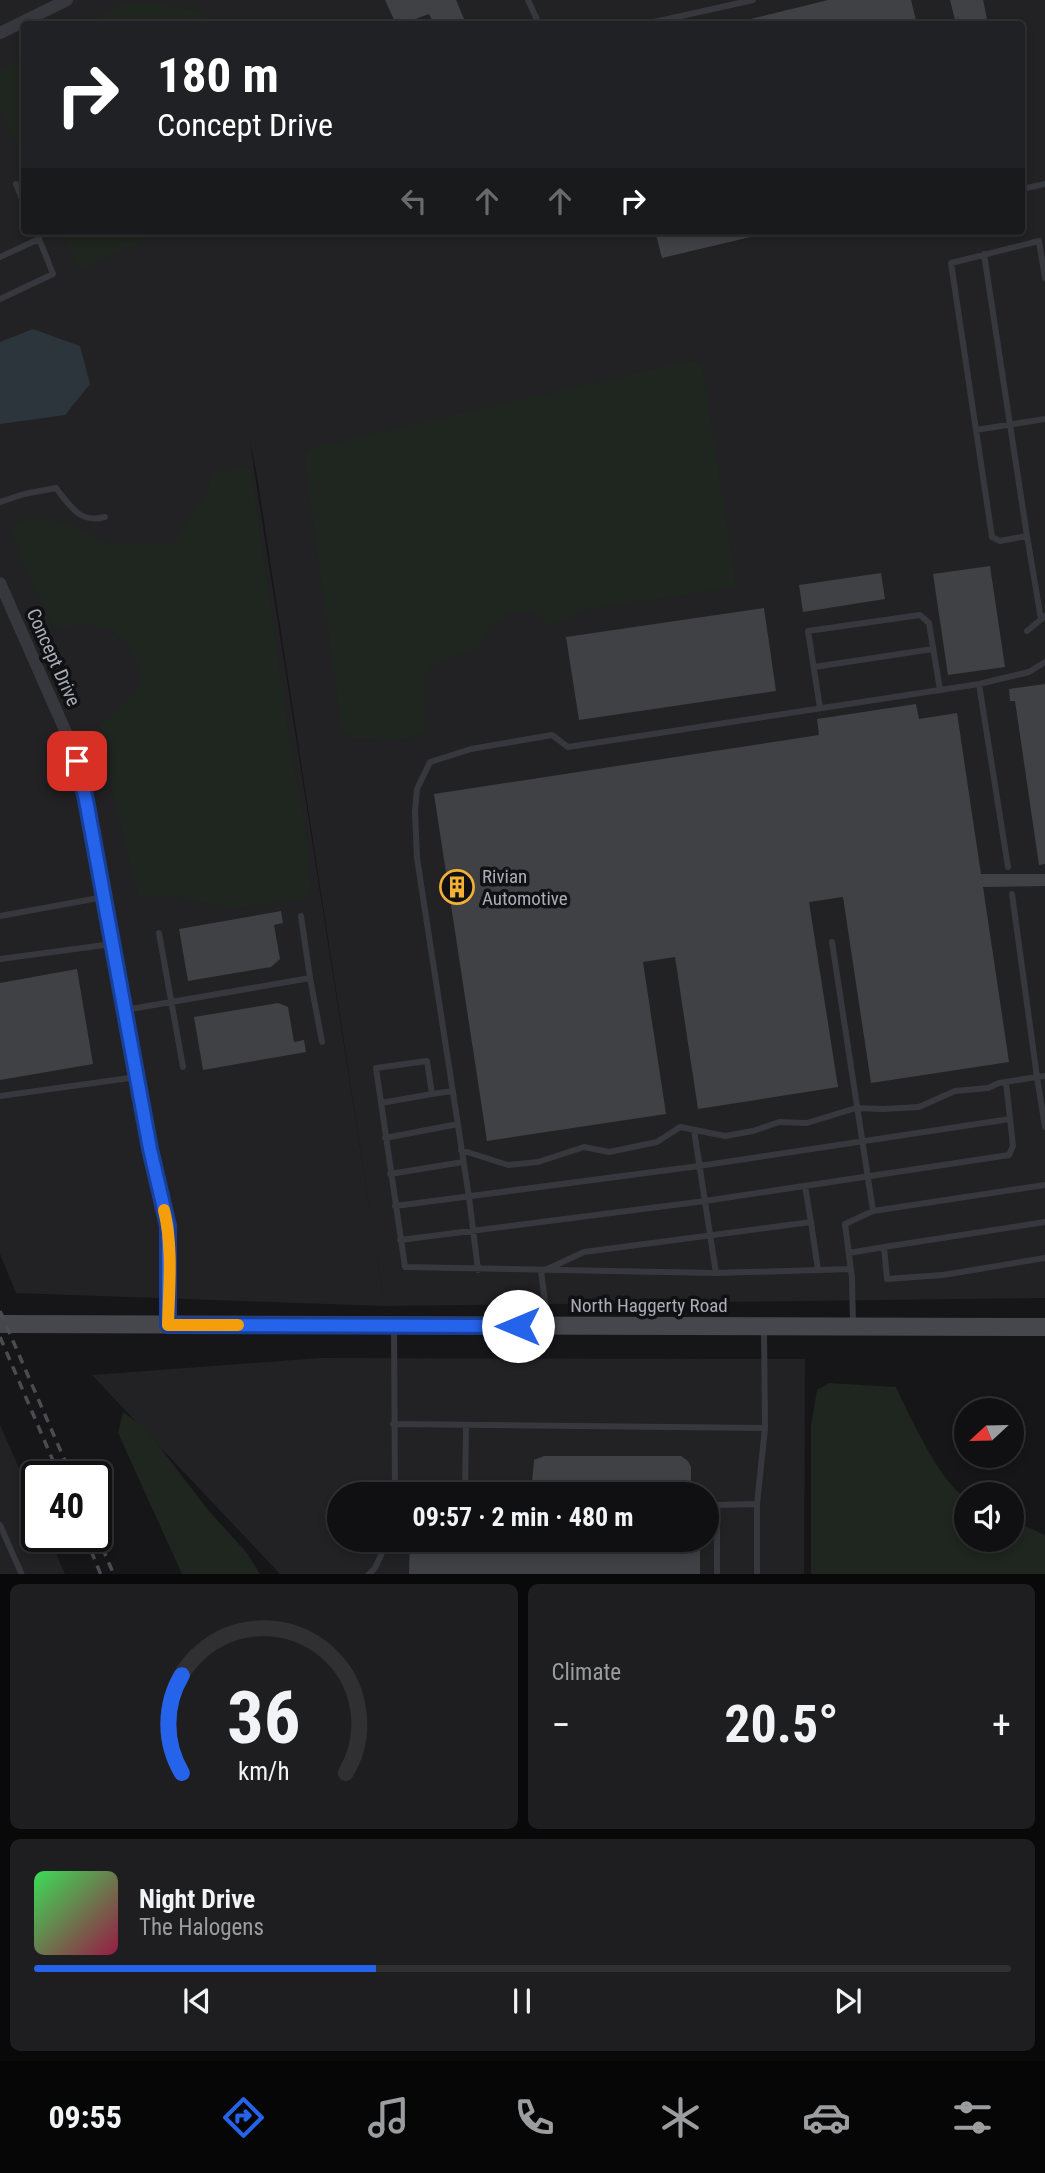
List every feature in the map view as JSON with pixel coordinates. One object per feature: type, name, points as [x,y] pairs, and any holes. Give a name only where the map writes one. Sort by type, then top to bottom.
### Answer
[{"type":"street","points":[[24,21],[67,0]]},
{"type":"street","points":[[0,33],[21,23]]},
{"type":"street","name":"Concept Drive","points":[[0,583],[82,775],[150,1149],[168,1226],[168,1325]]},
{"type":"street","name":"North Haggerty Road","points":[[0,1324],[1045,1327]]},
{"type":"lane","points":[[528,0],[538,21]]},
{"type":"lane","points":[[658,21],[753,0]]},
{"type":"lane","points":[[16,184],[21,196]]},
{"type":"lane","points":[[1025,188],[1045,184]]},
{"type":"lane","points":[[0,299],[53,274],[38,235]]},
{"type":"lane","points":[[0,257],[39,239]]},
{"type":"lane","points":[[1027,536],[1000,541],[992,537],[951,262],[1042,240],[1045,278]]},
{"type":"lane","points":[[984,254],[1027,536],[1043,618],[1027,631]]},
{"type":"lane","points":[[976,430],[1045,419]]},
{"type":"lane","points":[[0,502],[56,488],[74,511],[87,519],[105,517]]},
{"type":"lane","points":[[820,708],[808,631],[821,629],[920,615],[929,623],[940,690]]},
{"type":"lane","points":[[814,667],[933,649]]},
{"type":"lane","points":[[478,1270],[417,858],[417,789],[430,762],[471,749],[552,735],[568,747],[979,684],[1029,671],[1045,662]]},
{"type":"lane","points":[[979,684],[1008,867]]},
{"type":"lane","points":[[1012,894],[1045,1127]]},
{"type":"lane","points":[[0,916],[104,897]]},
{"type":"lane","points":[[301,916],[322,1042]]},
{"type":"lane","points":[[159,933],[183,1067]]},
{"type":"lane","points":[[832,942],[873,1211]]},
{"type":"lane","points":[[0,959],[112,944]]},
{"type":"lane","points":[[125,1010],[310,978]]},
{"type":"lane","points":[[432,1094],[427,1061],[376,1068],[405,1267],[541,1272],[716,1273],[851,1269]]},
{"type":"lane","points":[[461,1150],[508,1165],[538,1162],[584,1147],[609,1152],[657,1142],[680,1127],[725,1136],[753,1131],[779,1122],[807,1123],[856,1108],[919,1107],[955,1091],[988,1088],[1006,1082],[1045,1076]]},
{"type":"lane","points":[[0,1096],[137,1077]]},
{"type":"lane","points":[[400,1240],[705,1201],[1009,1155],[1013,1146],[1006,1082]]},
{"type":"lane","points":[[381,1103],[453,1091]]},
{"type":"lane","points":[[396,1206],[699,1166],[1010,1119]]},
{"type":"lane","points":[[385,1138],[458,1124]]},
{"type":"lane","points":[[694,1130],[716,1273]]},
{"type":"lane","points":[[390,1174],[463,1162]]},
{"type":"lane","points":[[853,1326],[851,1269],[845,1224],[873,1211],[1045,1185]]},
{"type":"lane","points":[[805,1186],[818,1270]]},
{"type":"lane","points":[[849,1253],[1045,1222]]},
{"type":"lane","points":[[541,1272],[584,1252],[811,1223]]},
{"type":"lane","points":[[884,1247],[887,1279],[943,1275],[1045,1258]]},
{"type":"lane","points":[[541,1272],[548,1326]]},
{"type":"lane","points":[[394,1325],[395,1482]]},
{"type":"lane","points":[[757,1574],[757,1504],[765,1428],[764,1326]]},
{"type":"lane","points":[[393,1424],[765,1428]]},
{"type":"lane","points":[[463,1482],[466,1425]]},
{"type":"lane","points":[[717,1574],[717,1505],[757,1504]]},
{"type":"lane","points":[[0,1525],[22,1574]]},
{"type":"lane","points":[[368,1574],[375,1568],[382,1552]]},
{"type":"shaded area","points":[[0,0],[1045,0],[1045,1298],[385,1306],[16,1293],[0,1254]],"holes":[[[250,443],[256,470],[373,1230]]]},
{"type":"shaded area","points":[[156,3],[201,11],[206,21],[91,21],[124,4]]},
{"type":"shaded area","points":[[21,59],[21,153],[0,110],[0,71]]},
{"type":"shaded area","points":[[62,235],[154,235],[82,270]]},
{"type":"shaded area","points":[[33,329],[80,346],[90,384],[65,415],[0,424],[0,342]]},
{"type":"shaded area","points":[[692,360],[702,365],[736,587],[584,610],[546,626],[537,613],[513,612],[490,628],[482,645],[427,667],[424,683],[426,731],[412,739],[353,738],[342,732],[304,455],[311,448]]},
{"type":"shaded area","points":[[243,467],[251,469],[290,744],[306,830],[311,891],[305,900],[229,908],[176,897],[139,897],[101,746],[99,728],[137,690],[142,674],[133,652],[111,629],[88,624],[54,628],[21,559],[11,529],[15,522],[34,518],[53,519],[112,544],[173,545],[206,492],[214,473]]},
{"type":"shaded area","points":[[320,1358],[805,1359],[804,1574],[280,1574],[92,1375]]},
{"type":"shaded area","points":[[829,1383],[896,1387],[936,1464],[954,1487],[954,1552],[1024,1552],[1024,1525],[1045,1535],[1045,1574],[811,1574],[811,1425],[817,1390]]},
{"type":"shaded area","points":[[123,1412],[146,1429],[208,1510],[247,1553],[260,1574],[182,1574],[118,1433]]},
{"type":"shaded area","points":[[0,1425],[21,1473],[21,1552],[55,1552],[65,1574],[0,1574]]},
{"type":"building","points":[[385,0],[456,0],[464,19],[432,21],[429,14],[410,21],[395,21]]},
{"type":"building","points":[[828,0],[911,0],[916,21],[743,21]]},
{"type":"building","points":[[950,0],[983,0],[987,21],[955,21]]},
{"type":"building","points":[[656,235],[759,235],[662,258]]},
{"type":"building","points":[[990,566],[1005,667],[948,675],[933,574]]},
{"type":"building","points":[[881,573],[885,599],[803,612],[799,585]]},
{"type":"building","points":[[764,608],[776,691],[579,720],[566,637]]},
{"type":"building","points":[[1045,684],[1045,864],[1039,865],[1015,701],[1010,701],[1009,689]]},
{"type":"building","points":[[916,704],[919,719],[957,713],[981,874],[1045,874],[1045,886],[983,887],[1009,1062],[871,1083],[843,897],[809,902],[838,1087],[698,1109],[675,957],[643,962],[666,1114],[487,1141],[434,794],[819,735],[817,719]]},
{"type":"building","points":[[281,911],[283,923],[274,925],[280,959],[271,967],[188,981],[179,929]]},
{"type":"building","points":[[77,969],[93,1064],[0,1080],[0,983]]},
{"type":"building","points":[[278,1003],[288,1007],[294,1042],[304,1040],[306,1052],[203,1070],[194,1017]]},
{"type":"building","points":[[544,1456],[681,1456],[691,1467],[691,1482],[532,1482],[534,1460]]},
{"type":"building","points":[[410,1552],[700,1552],[700,1574],[409,1574]]},
{"type":"railway","points":[[0,1311],[65,1461]]},
{"type":"railway","points":[[0,1337],[53,1461]]},
{"type":"railway","points":[[92,1552],[101,1574]]},
{"type":"railway","points":[[104,1552],[114,1574]]},
{"type":"slow traffic","points":[[164,1210],[168,1226],[168,1325],[238,1325]]},
{"type":"place","name":"Rivian Automotive","points":[[457,887]]},
{"type":"route","points":[[77,761],[82,775],[150,1149],[168,1226],[168,1325],[518,1326]]}]
